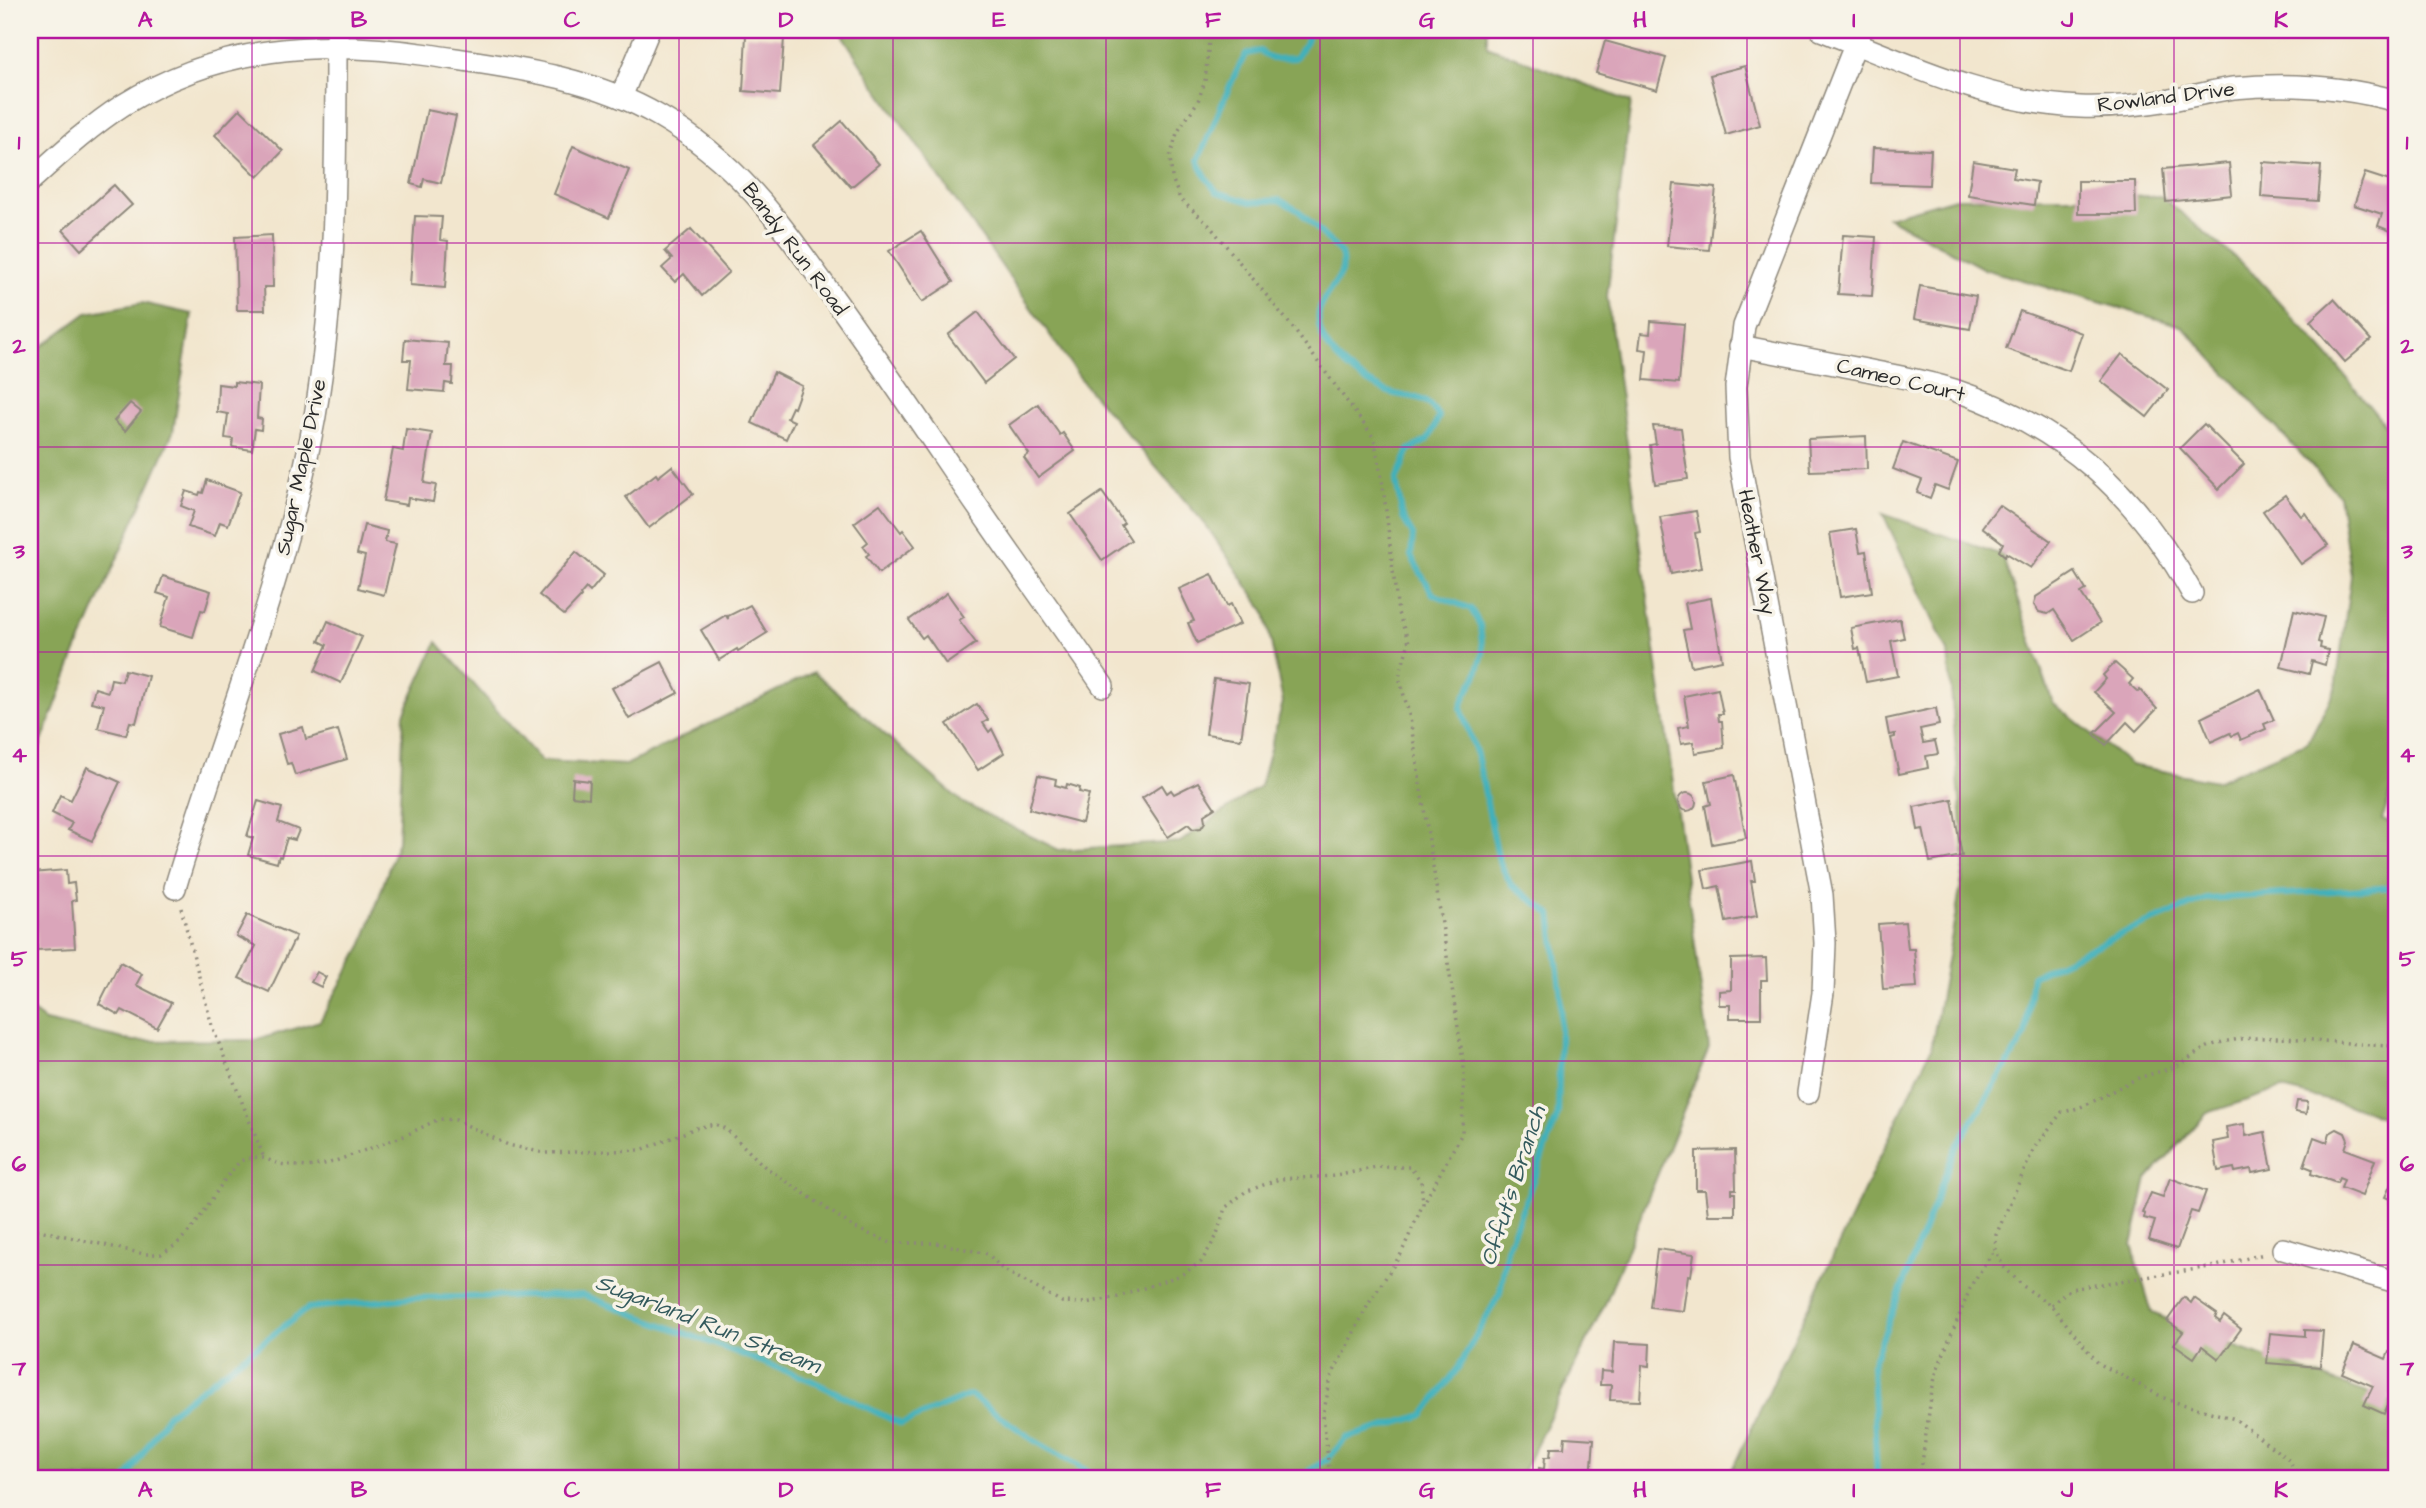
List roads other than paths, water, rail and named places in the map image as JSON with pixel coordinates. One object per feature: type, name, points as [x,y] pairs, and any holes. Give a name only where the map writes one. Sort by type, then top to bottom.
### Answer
[{"type":"street","points":[[621,96],[649,30]]},
{"type":"street","name":"Rowland Drive","points":[[1821,30],[1858,36],[1969,87],[2029,102],[2080,107],[2123,106],[2230,89],[2280,85],[2326,87],[2372,94],[2396,101]]},
{"type":"street","name":"Heather Way","points":[[1808,1093],[1823,993],[1825,943],[1822,895],[1739,457],[1736,387],[1744,326],[1858,36]]},
{"type":"street","name":"Bandy Run Road","points":[[30,181],[82,134],[122,105],[162,83],[202,67],[244,55],[337,38],[391,50],[545,73],[621,96],[658,115],[698,141],[737,173],[770,209],[897,386],[989,525],[1049,606],[1103,686]]},
{"type":"street","name":"Sugar Maple Drive","points":[[175,888],[276,577],[315,416],[334,251],[337,38]]},
{"type":"street","name":"Cameo Court","points":[[1740,346],[1954,390],[1997,406],[2038,427],[2079,455],[2114,485],[2145,519],[2172,557],[2192,593]]},
{"type":"street","points":[[2283,1249],[2396,1282]]},
{"type":"waterway","name":"Offut's Branch","points":[[1297,1478],[1328,1459],[1346,1438],[1424,1415],[1458,1368],[1500,1293],[1507,1249],[1558,1115],[1561,996],[1551,914],[1511,885],[1499,861],[1477,755],[1461,708],[1476,677],[1483,653],[1480,625],[1471,609],[1433,594],[1411,556],[1413,535],[1403,518],[1396,481],[1409,450],[1428,440],[1439,417],[1426,402],[1393,393],[1349,369],[1323,338],[1319,312],[1323,300],[1342,269],[1341,253],[1299,211],[1280,200],[1250,202],[1217,192],[1198,160],[1246,54],[1260,51],[1272,59],[1295,58],[1307,41],[1307,30]]},
{"type":"waterway","name":"Sugarland Run Stream","points":[[1877,1478],[1872,1365],[1955,1149],[2025,1036],[2032,976],[2123,933],[2206,899],[2396,887]]},
{"type":"waterway","name":"Sugarland Run Stream","points":[[127,1478],[168,1414],[308,1308],[410,1298],[583,1295],[810,1380],[901,1424],[970,1395],[1035,1441],[1100,1478]]}]
